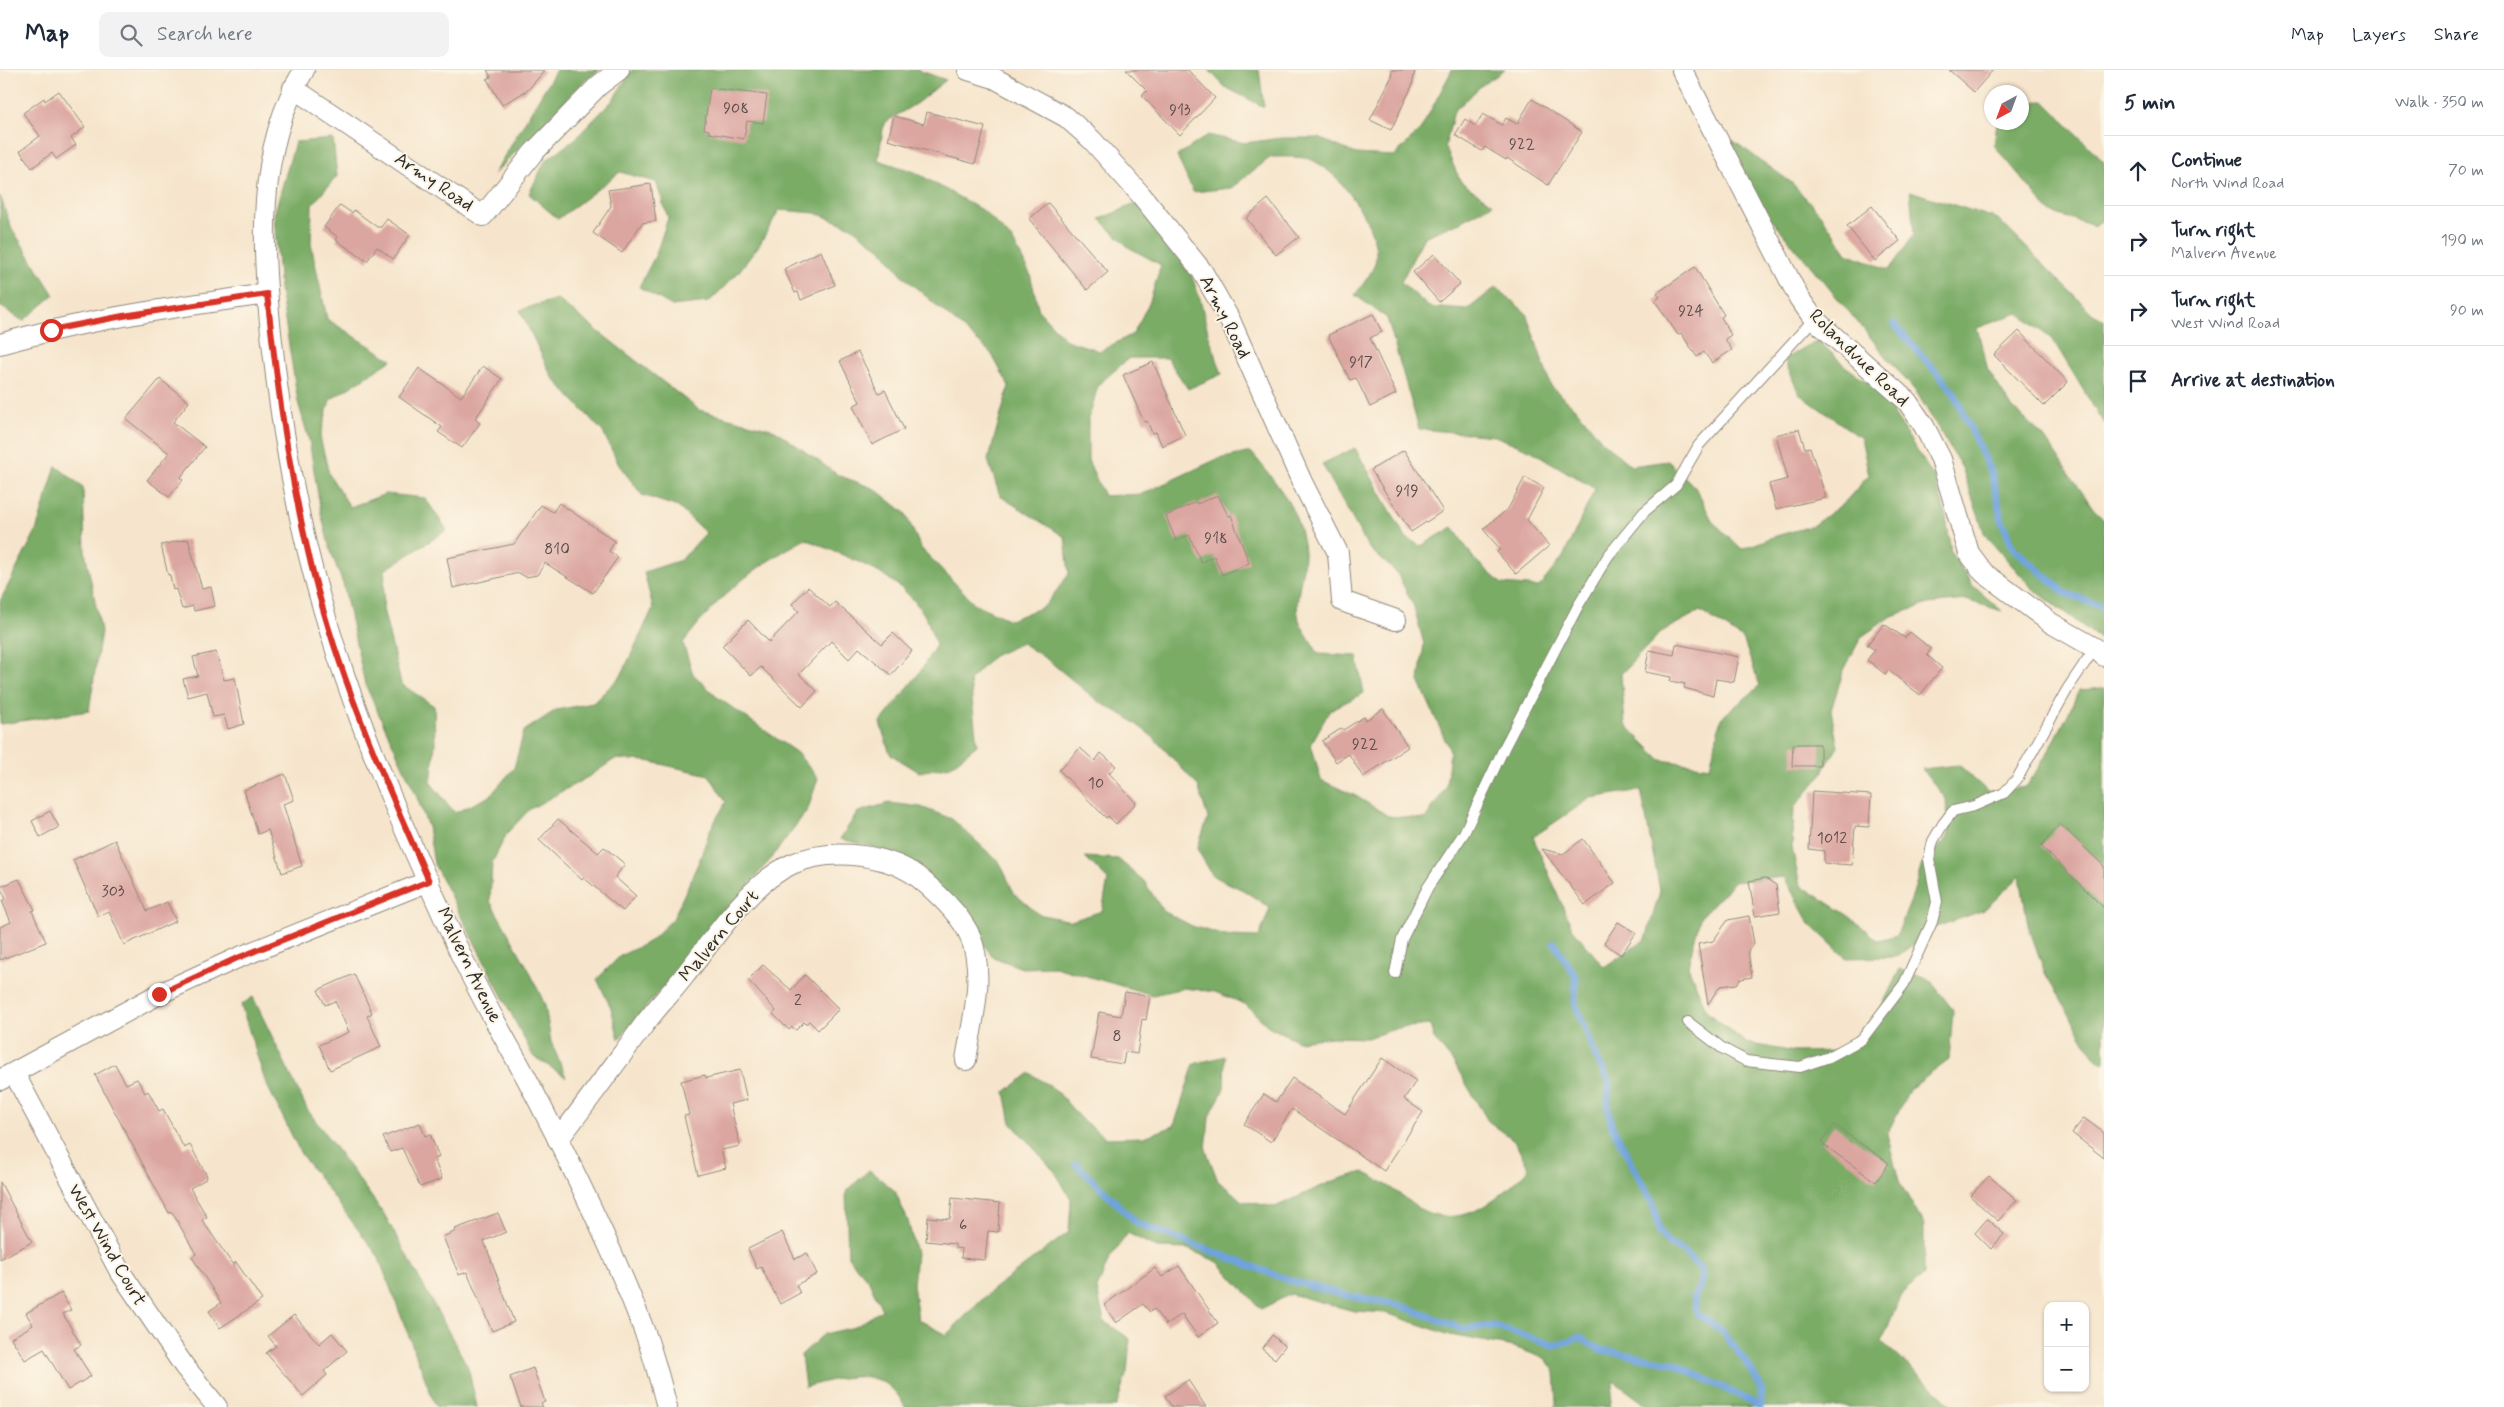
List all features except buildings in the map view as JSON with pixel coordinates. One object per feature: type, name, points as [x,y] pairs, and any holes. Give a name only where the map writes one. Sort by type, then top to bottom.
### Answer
[{"type":"street","name":"Malvern Avenue","points":[[304,70],[293,88],[279,122],[268,179],[264,244],[267,294],[287,452],[306,545],[320,597],[347,680],[381,773],[461,953],[558,1140],[648,1340],[667,1407]]},
{"type":"street","name":"Army Road","points":[[293,88],[483,216],[533,153],[598,86],[619,70]]},
{"type":"street","name":"Army Road","points":[[968,70],[994,78],[1066,117],[1092,140],[1123,174],[1202,270],[1230,320],[1302,482],[1338,553],[1342,600],[1396,620]]},
{"type":"street","name":"Rolandvue Road","points":[[1682,70],[1799,298],[1814,319],[1907,401],[1924,426],[1941,460],[1969,553],[1984,573],[2051,623],[2099,652]]},
{"type":"street","points":[[0,344],[51,330],[114,317],[267,294]]},
{"type":"street","name":"Malvern Court","points":[[558,1140],[647,1021],[731,916],[764,883],[791,864],[814,856],[866,855],[890,862],[922,880],[947,904],[970,936],[976,965],[975,1001],[966,1060]]},
{"type":"street","points":[[7,1077],[159,994],[210,970],[429,881]]},
{"type":"street","name":"West Wind Court","points":[[7,1077],[119,1270],[174,1352],[217,1407]]},
{"type":"lane","points":[[1395,972],[1402,939],[1428,887],[1464,833],[1504,748],[1578,606],[1608,556],[1644,512],[1676,485],[1699,445],[1814,319]]},
{"type":"lane","points":[[1688,1022],[1722,1048],[1746,1061],[1800,1067],[1829,1057],[1862,1039],[1904,984],[1932,922],[1937,902],[1929,859],[1933,841],[1943,824],[1953,811],[1974,806],[2004,793],[2018,780],[2068,688],[2099,652]]},
{"type":"green space","points":[[556,70],[600,70],[587,79],[493,175]]},
{"type":"green space","points":[[632,70],[918,70],[946,80],[917,103],[884,123],[878,160],[915,172],[985,212],[1012,239],[1030,274],[1039,311],[1066,340],[1100,351],[1133,334],[1150,301],[1161,265],[1128,247],[1100,219],[1135,204],[1164,231],[1187,263],[1200,299],[1209,336],[1222,374],[1188,389],[1167,358],[1129,358],[1098,385],[1088,422],[1088,460],[1104,496],[1142,494],[1215,460],[1251,452],[1286,498],[1298,523],[1302,537],[1304,560],[1297,603],[1299,620],[1303,628],[1318,654],[1357,656],[1364,693],[1330,710],[1311,744],[1321,780],[1356,796],[1388,816],[1425,819],[1446,787],[1450,751],[1419,681],[1424,644],[1414,607],[1397,573],[1368,547],[1322,464],[1355,448],[1406,538],[1421,546],[1453,527],[1474,559],[1502,584],[1539,587],[1563,557],[1595,489],[1532,451],[1495,436],[1419,429],[1387,318],[1355,295],[1374,267],[1376,250],[1373,235],[1366,219],[1345,188],[1321,165],[1304,158],[1271,157],[1231,188],[1193,192],[1177,156],[1208,135],[1245,143],[1281,138],[1319,138],[1356,154],[1394,156],[1421,129],[1452,70],[1505,70],[1482,85],[1454,111],[1445,147],[1461,182],[1493,204],[1460,222],[1424,237],[1401,282],[1429,307],[1467,310],[1496,287],[1526,313],[1551,386],[1578,411],[1602,441],[1631,466],[1668,461],[1695,487],[1713,522],[1742,549],[1776,536],[1812,526],[1844,503],[1869,475],[1861,438],[1799,394],[1784,359],[1818,340],[1845,366],[1878,389],[1935,479],[1946,516],[1951,553],[1973,586],[2002,611],[1966,600],[1928,604],[1892,616],[1861,637],[1843,672],[1831,710],[1838,747],[1818,779],[1794,808],[1792,848],[1800,885],[1849,916],[1878,940],[1897,935],[1911,900],[1922,864],[1948,837],[1946,799],[1922,769],[1959,765],[1988,792],[2026,787],[2055,740],[2079,690],[2104,688],[2104,1063],[2096,1060],[2045,973],[2028,925],[2020,876],[1984,910],[1937,927],[1896,957],[1846,958],[1809,923],[1784,877],[1734,882],[1700,918],[1688,966],[1707,1012],[1746,1043],[1795,1052],[1845,1051],[1878,1014],[1900,969],[1930,980],[1953,1010],[1949,1060],[1909,1090],[1887,1134],[1899,1181],[1924,1225],[1924,1275],[1900,1296],[1882,1342],[1954,1407],[1649,1407],[1614,1381],[1610,1407],[1555,1407],[1557,1403],[1555,1372],[1546,1359],[1514,1347],[1450,1335],[1386,1313],[1354,1311],[1291,1294],[1261,1309],[1218,1262],[1188,1249],[1157,1248],[1128,1233],[1109,1259],[1097,1289],[1104,1321],[1130,1339],[1127,1372],[1116,1407],[905,1407],[896,1393],[886,1384],[874,1379],[861,1377],[848,1377],[805,1387],[801,1355],[824,1334],[855,1327],[882,1310],[869,1281],[848,1257],[846,1192],[869,1170],[895,1191],[908,1221],[916,1253],[913,1285],[918,1319],[946,1335],[992,1290],[1069,1232],[1071,1199],[1055,1172],[1011,1123],[1005,1092],[1030,1073],[1057,1091],[1080,1118],[1106,1138],[1144,1137],[1174,1126],[1194,1064],[1225,1056],[1224,1089],[1209,1117],[1206,1150],[1218,1181],[1243,1201],[1275,1207],[1333,1181],[1363,1172],[1393,1189],[1418,1208],[1434,1214],[1450,1216],[1465,1214],[1479,1209],[1505,1192],[1529,1169],[1514,1140],[1488,1121],[1454,1063],[1434,1039],[1430,1025],[1398,1028],[1367,1038],[1333,1037],[1298,1041],[1268,1026],[1245,1004],[1215,992],[1184,988],[1153,995],[1055,967],[1022,968],[993,957],[973,931],[901,858],[870,846],[840,839],[858,812],[889,803],[921,807],[952,819],[1000,863],[1014,893],[1038,914],[1071,921],[1102,911],[1108,880],[1085,857],[1118,859],[1144,881],[1163,911],[1192,926],[1226,936],[1259,937],[1270,908],[1243,890],[1213,876],[1197,849],[1208,818],[1198,786],[1153,737],[1127,717],[1099,702],[1048,660],[1022,643],[993,656],[970,680],[977,745],[951,766],[919,772],[890,754],[880,723],[920,672],[936,645],[928,623],[914,601],[888,578],[856,561],[806,539],[753,571],[710,611],[683,643],[693,674],[717,697],[797,753],[818,778],[808,809],[769,861],[619,1039],[611,1008],[597,979],[620,956],[650,941],[673,919],[700,859],[710,830],[726,802],[709,775],[647,761],[615,759],[588,777],[530,809],[507,833],[492,863],[490,901],[529,970],[545,1005],[551,1042],[566,1077],[533,1056],[434,864],[428,827],[415,792],[365,684],[343,584],[330,549],[321,513],[309,440],[298,402],[280,289],[274,215],[295,142],[333,139],[337,176],[312,205],[311,244],[327,319],[392,360],[330,400],[320,437],[329,474],[350,507],[386,494],[425,498],[447,530],[385,570],[383,609],[401,684],[434,706],[435,745],[431,783],[455,813],[490,796],[514,768],[524,731],[556,710],[593,703],[621,676],[653,608],[644,572],[681,560],[706,533],[678,507],[642,495],[619,465],[603,432],[552,377],[520,310],[557,299],[699,410],[775,430],[838,475],[875,489],[905,513],[921,548],[975,604],[1010,620],[1045,606],[1069,574],[1065,537],[1000,496],[988,460],[1009,386],[991,353],[905,278],[881,249],[851,227],[816,213],[779,210],[760,244],[737,274],[709,302],[672,306],[639,287],[656,254],[668,218],[656,182],[620,172],[558,219],[529,194],[545,161],[575,139],[612,101]],"holes":[[[1700,611],[1743,639],[1760,686],[1721,718],[1710,767],[1661,760],[1625,724],[1621,674],[1661,632]],[[1641,790],[1660,891],[1646,939],[1604,967],[1572,928],[1533,837],[1591,798]]]},
{"type":"green space","points":[[1209,70],[1259,70],[1264,107],[1225,87]]},
{"type":"green space","points":[[2044,101],[2104,162],[2104,219],[2094,226],[2050,212],[1994,145],[1996,130],[2029,130],[2029,102]]},
{"type":"green space","points":[[1720,131],[1792,183],[1822,216],[1847,253],[1889,270],[1914,235],[1910,191],[1998,219],[2093,314],[2104,320],[2104,424],[2053,340],[2018,313],[1977,328],[1988,370],[2011,406],[2044,437],[2093,508],[2104,519],[2104,642],[2032,588],[1985,535],[1962,468],[1917,393],[1762,208]]},
{"type":"green space","points":[[0,196],[11,227],[54,295],[23,321],[0,306]]},
{"type":"green space","points":[[56,466],[83,487],[85,551],[101,631],[89,711],[0,724],[0,601],[36,531]]},
{"type":"green space","points":[[253,997],[307,1109],[384,1214],[468,1367],[477,1407],[436,1407],[378,1256],[301,1154],[265,1081],[241,1005]]},
{"type":"waterway","points":[[1894,324],[1953,391],[1992,475],[2002,521],[2013,548],[2065,593],[2104,607]]},
{"type":"waterway","points":[[1554,943],[1576,977],[1575,1003],[1598,1061],[1609,1081],[1608,1105],[1611,1124],[1653,1204],[1660,1233],[1668,1243],[1684,1252],[1702,1271],[1701,1286],[1694,1296],[1697,1314],[1720,1329],[1751,1369],[1761,1389],[1760,1407]]},
{"type":"waterway","points":[[1076,1164],[1137,1223],[1288,1280],[1348,1296],[1399,1305],[1463,1329],[1495,1326],[1556,1346],[1579,1337],[1601,1350],[1673,1363],[1760,1406]]},
{"type":"route","points":[[51,330],[123,316],[267,294],[275,370],[287,452],[306,545],[320,597],[359,716],[381,773],[429,881],[235,959],[159,994]]}]
